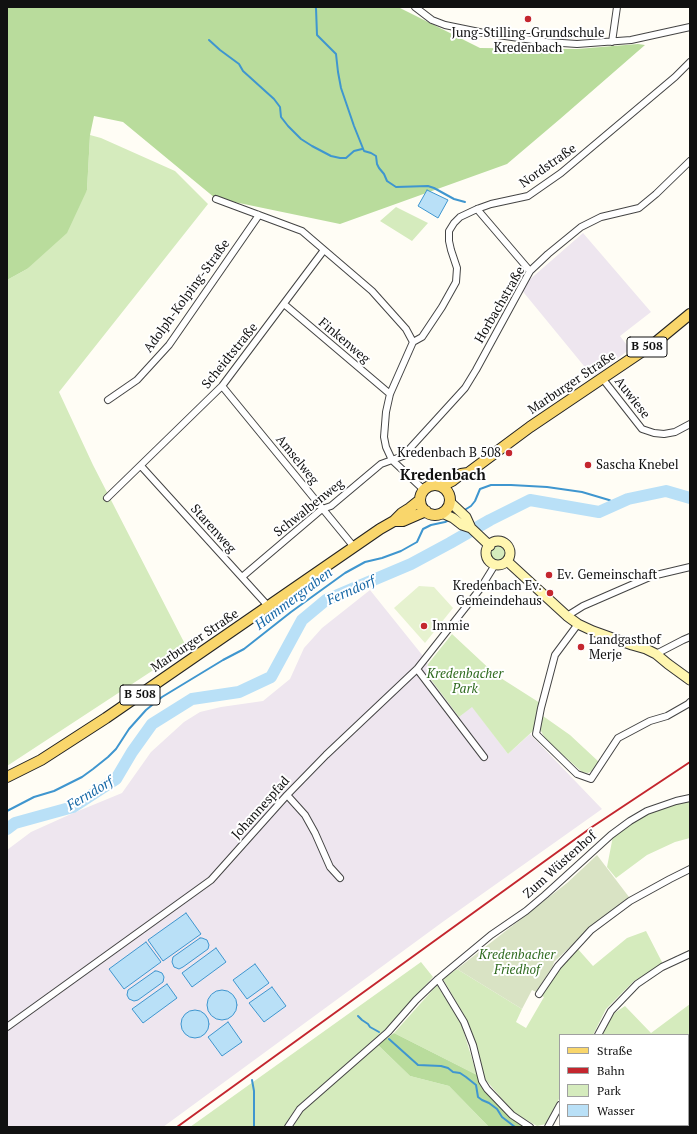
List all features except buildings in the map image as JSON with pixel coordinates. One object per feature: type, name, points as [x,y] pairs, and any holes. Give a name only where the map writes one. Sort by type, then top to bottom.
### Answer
[{"type":"main road","name":"Marburger Straße","points":[[450,498],[457,486],[465,479],[468,473],[516,437],[656,342],[690,314]]},
{"type":"main road","name":"Marburger Straße","points":[[442,486],[461,474],[468,473]]},
{"type":"main road","name":"B 508","points":[[424,490],[431,485],[442,486]]},
{"type":"main road","points":[[442,486],[446,489],[450,498],[466,517],[471,528],[490,546]]},
{"type":"main road","points":[[424,490],[420,495],[420,500],[421,506],[426,512]]},
{"type":"main road","name":"B 508","points":[[426,512],[432,515],[442,514],[446,511],[450,498]]},
{"type":"main road","name":"Marburger Straße","points":[[394,522],[402,513],[420,500]]},
{"type":"main road","name":"Marburger Straße","points":[[7,777],[41,760],[72,741],[380,529],[394,522],[403,521],[426,512]]},
{"type":"main road","points":[[442,514],[452,518],[462,525],[471,528]]},
{"type":"main road","points":[[492,543],[504,543],[508,547],[510,557],[507,561],[501,565],[490,562],[487,556],[487,551],[492,543]]},
{"type":"main road","points":[[507,561],[578,624],[593,631],[646,649],[656,654],[690,680]]},
{"type":"street","points":[[612,42],[617,7]]},
{"type":"street","points":[[417,8],[432,20],[445,25],[484,33],[547,42],[577,44],[612,42],[632,40],[690,28]]},
{"type":"street","name":"Nordstraße","points":[[413,342],[422,337],[442,307],[456,282],[457,268],[449,241],[449,231],[454,223],[460,217],[477,209],[491,204],[528,196],[561,173],[669,82],[690,62]]},
{"type":"street","name":"Horbachstraße","points":[[392,460],[403,456],[465,388],[530,271],[581,227],[601,217],[639,208],[656,194],[690,161]]},
{"type":"street","points":[[216,199],[302,231],[372,291],[406,329],[413,342],[390,394],[384,437],[386,448],[392,460],[424,490]]},
{"type":"street","points":[[477,209],[530,271]]},
{"type":"street","name":"Adolph-Kolping-Straße","points":[[108,400],[137,380],[168,345],[259,215]]},
{"type":"street","name":"Scheidtstraße","points":[[107,498],[222,386],[324,250]]},
{"type":"street","name":"Finkenweg","points":[[284,304],[390,394]]},
{"type":"street","name":"Auwiese","points":[[602,378],[642,429],[654,433],[664,434],[675,432],[690,424]]},
{"type":"street","name":"Amselweg","points":[[222,386],[354,547]]},
{"type":"street","name":"Schwalbenweg","points":[[242,577],[322,509],[331,506],[381,464],[392,460]]},
{"type":"street","name":"Starenweg","points":[[141,466],[268,606]]},
{"type":"street","name":"Johannespfad","points":[[7,1027],[211,880],[287,795],[326,755],[418,669],[480,589],[494,564]]},
{"type":"street","points":[[568,616],[583,606],[652,576],[690,567]]},
{"type":"street","points":[[578,624],[555,655],[544,692],[536,734],[577,774],[591,779],[618,738],[650,721],[667,716],[690,702]]},
{"type":"street","points":[[656,654],[690,638]]},
{"type":"street","points":[[418,669],[484,757]]},
{"type":"street","points":[[287,795],[305,815],[330,867],[340,878]]},
{"type":"street","name":"Zum Wüstenhof","points":[[288,1127],[300,1109],[388,1032],[416,1000],[438,979],[491,934],[526,911],[611,835],[647,811],[690,798]]},
{"type":"street","points":[[539,994],[558,966],[591,930],[630,901],[690,869]]},
{"type":"street","points":[[599,1034],[611,1011],[636,984],[662,967],[690,954]]},
{"type":"street","points":[[438,979],[464,1022],[474,1045],[482,1081],[487,1089],[508,1112],[530,1127]]},
{"type":"street","points":[[548,1127],[559,1107]]},
{"type":"shaded area","points":[[583,233],[651,312],[620,336],[630,349],[593,377],[520,288]]},
{"type":"shaded area","points":[[370,590],[423,656],[428,664],[427,667],[429,677],[459,717],[472,706],[508,754],[530,734],[602,809],[444,921],[163,1127],[7,1127],[7,850],[31,832],[122,793],[151,752],[184,722],[200,712],[221,707],[263,701],[290,679],[304,648],[322,628]]},
{"type":"green space","points":[[7,7],[398,7],[480,48],[577,49],[638,44],[645,45],[507,164],[340,224],[215,198],[123,122],[94,116],[90,135],[87,190],[67,233],[27,269],[7,280]]},
{"type":"green space","points":[[90,135],[101,138],[175,171],[208,204],[59,392],[93,465],[187,648],[7,766],[7,280],[27,269],[87,190]]},
{"type":"green space","points":[[396,207],[428,223],[412,241],[380,221]]},
{"type":"green space","points":[[498,541],[506,545],[510,553],[506,561],[498,565],[490,561],[486,553],[490,545]]},
{"type":"green space","name":"Immie","points":[[419,586],[434,587],[453,608],[425,643],[394,608]]},
{"type":"green space","name":"Kredenbacher Park","points":[[452,634],[496,675],[540,703],[535,729],[508,754],[472,707],[459,717],[429,677],[427,671],[428,664]]},
{"type":"green space","points":[[543,716],[570,735],[599,762],[592,771],[588,773],[582,772],[546,740],[541,731],[540,724]]},
{"type":"green space","points":[[690,800],[690,838],[675,842],[647,855],[616,878],[607,867],[613,836],[632,821],[647,813]]},
{"type":"green space","name":"Kredenbacher Friedhof","points":[[597,855],[629,897],[590,928],[554,962],[553,966],[536,992],[532,990],[522,1009],[457,969],[567,883]]},
{"type":"green space","points":[[646,931],[663,964],[634,981],[606,1009],[594,1034],[559,1034],[559,1099],[546,1124],[537,1126],[513,1112],[485,1079],[476,1044],[467,1020],[443,979],[457,969],[522,1009],[516,1022],[526,1028],[544,997],[542,996],[561,967],[577,948],[593,966],[627,938]]},
{"type":"green space","points":[[421,962],[433,977],[386,1029],[296,1108],[284,1127],[190,1127]]},
{"type":"green space","points":[[437,985],[461,1023],[477,1075],[394,1033]]},
{"type":"green space","points":[[690,1004],[689,1079],[689,1034],[603,1034],[613,1014],[625,1006],[651,1033]]},
{"type":"green space","points":[[394,1033],[477,1075],[484,1091],[525,1127],[489,1127],[449,1086],[410,1076],[378,1045]]},
{"type":"green space","points":[[378,1045],[410,1076],[449,1086],[489,1127],[293,1127],[302,1112]]},
{"type":"green space","points":[[690,1092],[690,1127],[597,1127],[689,1126]]},
{"type":"water","points":[[427,190],[448,200],[438,218],[418,206]]},
{"type":"water","points":[[186,913],[201,934],[163,961],[148,940]]},
{"type":"water","points":[[200,938],[207,940],[209,945],[208,949],[183,967],[179,969],[174,967],[172,962],[173,957]]},
{"type":"water","points":[[146,942],[161,962],[124,989],[109,969]]},
{"type":"water","points":[[216,948],[226,962],[192,987],[182,973]]},
{"type":"water","points":[[255,964],[269,983],[247,999],[233,980]]},
{"type":"water","points":[[155,971],[162,973],[164,977],[163,982],[138,1000],[134,1001],[129,999],[127,995],[128,990]]},
{"type":"water","points":[[167,984],[177,998],[143,1023],[132,1009]]},
{"type":"water","points":[[272,987],[286,1006],[264,1022],[249,1003]]},
{"type":"water","points":[[222,990],[232,995],[237,1005],[232,1015],[222,1020],[212,1015],[207,1005],[212,995]]},
{"type":"water","points":[[195,1010],[205,1014],[209,1024],[205,1034],[195,1038],[185,1034],[181,1024],[185,1014]]},
{"type":"water","points":[[228,1022],[242,1042],[222,1056],[208,1037]]},
{"type":"waterway","points":[[315,7],[317,35],[336,54],[341,88],[364,151],[376,156],[377,164],[387,181],[396,187],[428,186],[454,199],[465,202]]},
{"type":"waterway","points":[[209,40],[239,64],[243,71],[274,99],[280,107],[281,117],[301,139],[331,156],[340,158],[346,158],[354,151],[362,149]]},
{"type":"waterway","name":"Hammergraben","points":[[463,511],[471,506],[475,501],[480,489],[491,485],[547,487],[582,492],[617,504]]},
{"type":"waterway","name":"Ferndorf","points":[[7,829],[15,823],[73,807],[116,779],[132,752],[152,724],[192,699],[239,692],[271,677],[302,620],[326,600],[411,564],[490,520],[530,500],[599,512],[628,499],[666,491],[690,498]]},
{"type":"waterway","name":"Hammergraben","points":[[7,811],[34,797],[54,791],[82,777],[108,757],[116,749],[129,729],[146,710],[162,697],[244,649],[291,612],[345,573],[365,562],[401,551],[417,542],[423,529],[449,520]]},
{"type":"waterway","points":[[358,1016],[370,1027],[379,1032]]},
{"type":"waterway","points":[[389,1039],[418,1065],[441,1066],[448,1068],[453,1072],[460,1073],[466,1077],[476,1085],[478,1097],[497,1109],[502,1117],[515,1127]]},
{"type":"waterway","points":[[252,1080],[254,1091],[254,1127]]},
{"type":"railway","points":[[177,1127],[592,827],[690,762]]},
{"type":"place","name":"Jung-Stilling-Grundschule Kredenbach","points":[[528,19]]},
{"type":"place","name":"Kredenbach B 508","points":[[509,453]]},
{"type":"place","name":"Sascha Knebel","points":[[588,465]]},
{"type":"place","name":"Ev. Gemeinschaft","points":[[549,575]]},
{"type":"place","name":"Kredenbach Ev. Gemeindehaus","points":[[550,593]]},
{"type":"place","name":"Immie","points":[[424,626]]},
{"type":"place","name":"Landgasthof Merje","points":[[581,647]]},
{"type":"district","name":"Kredenbach","points":[[443,476]]}]
